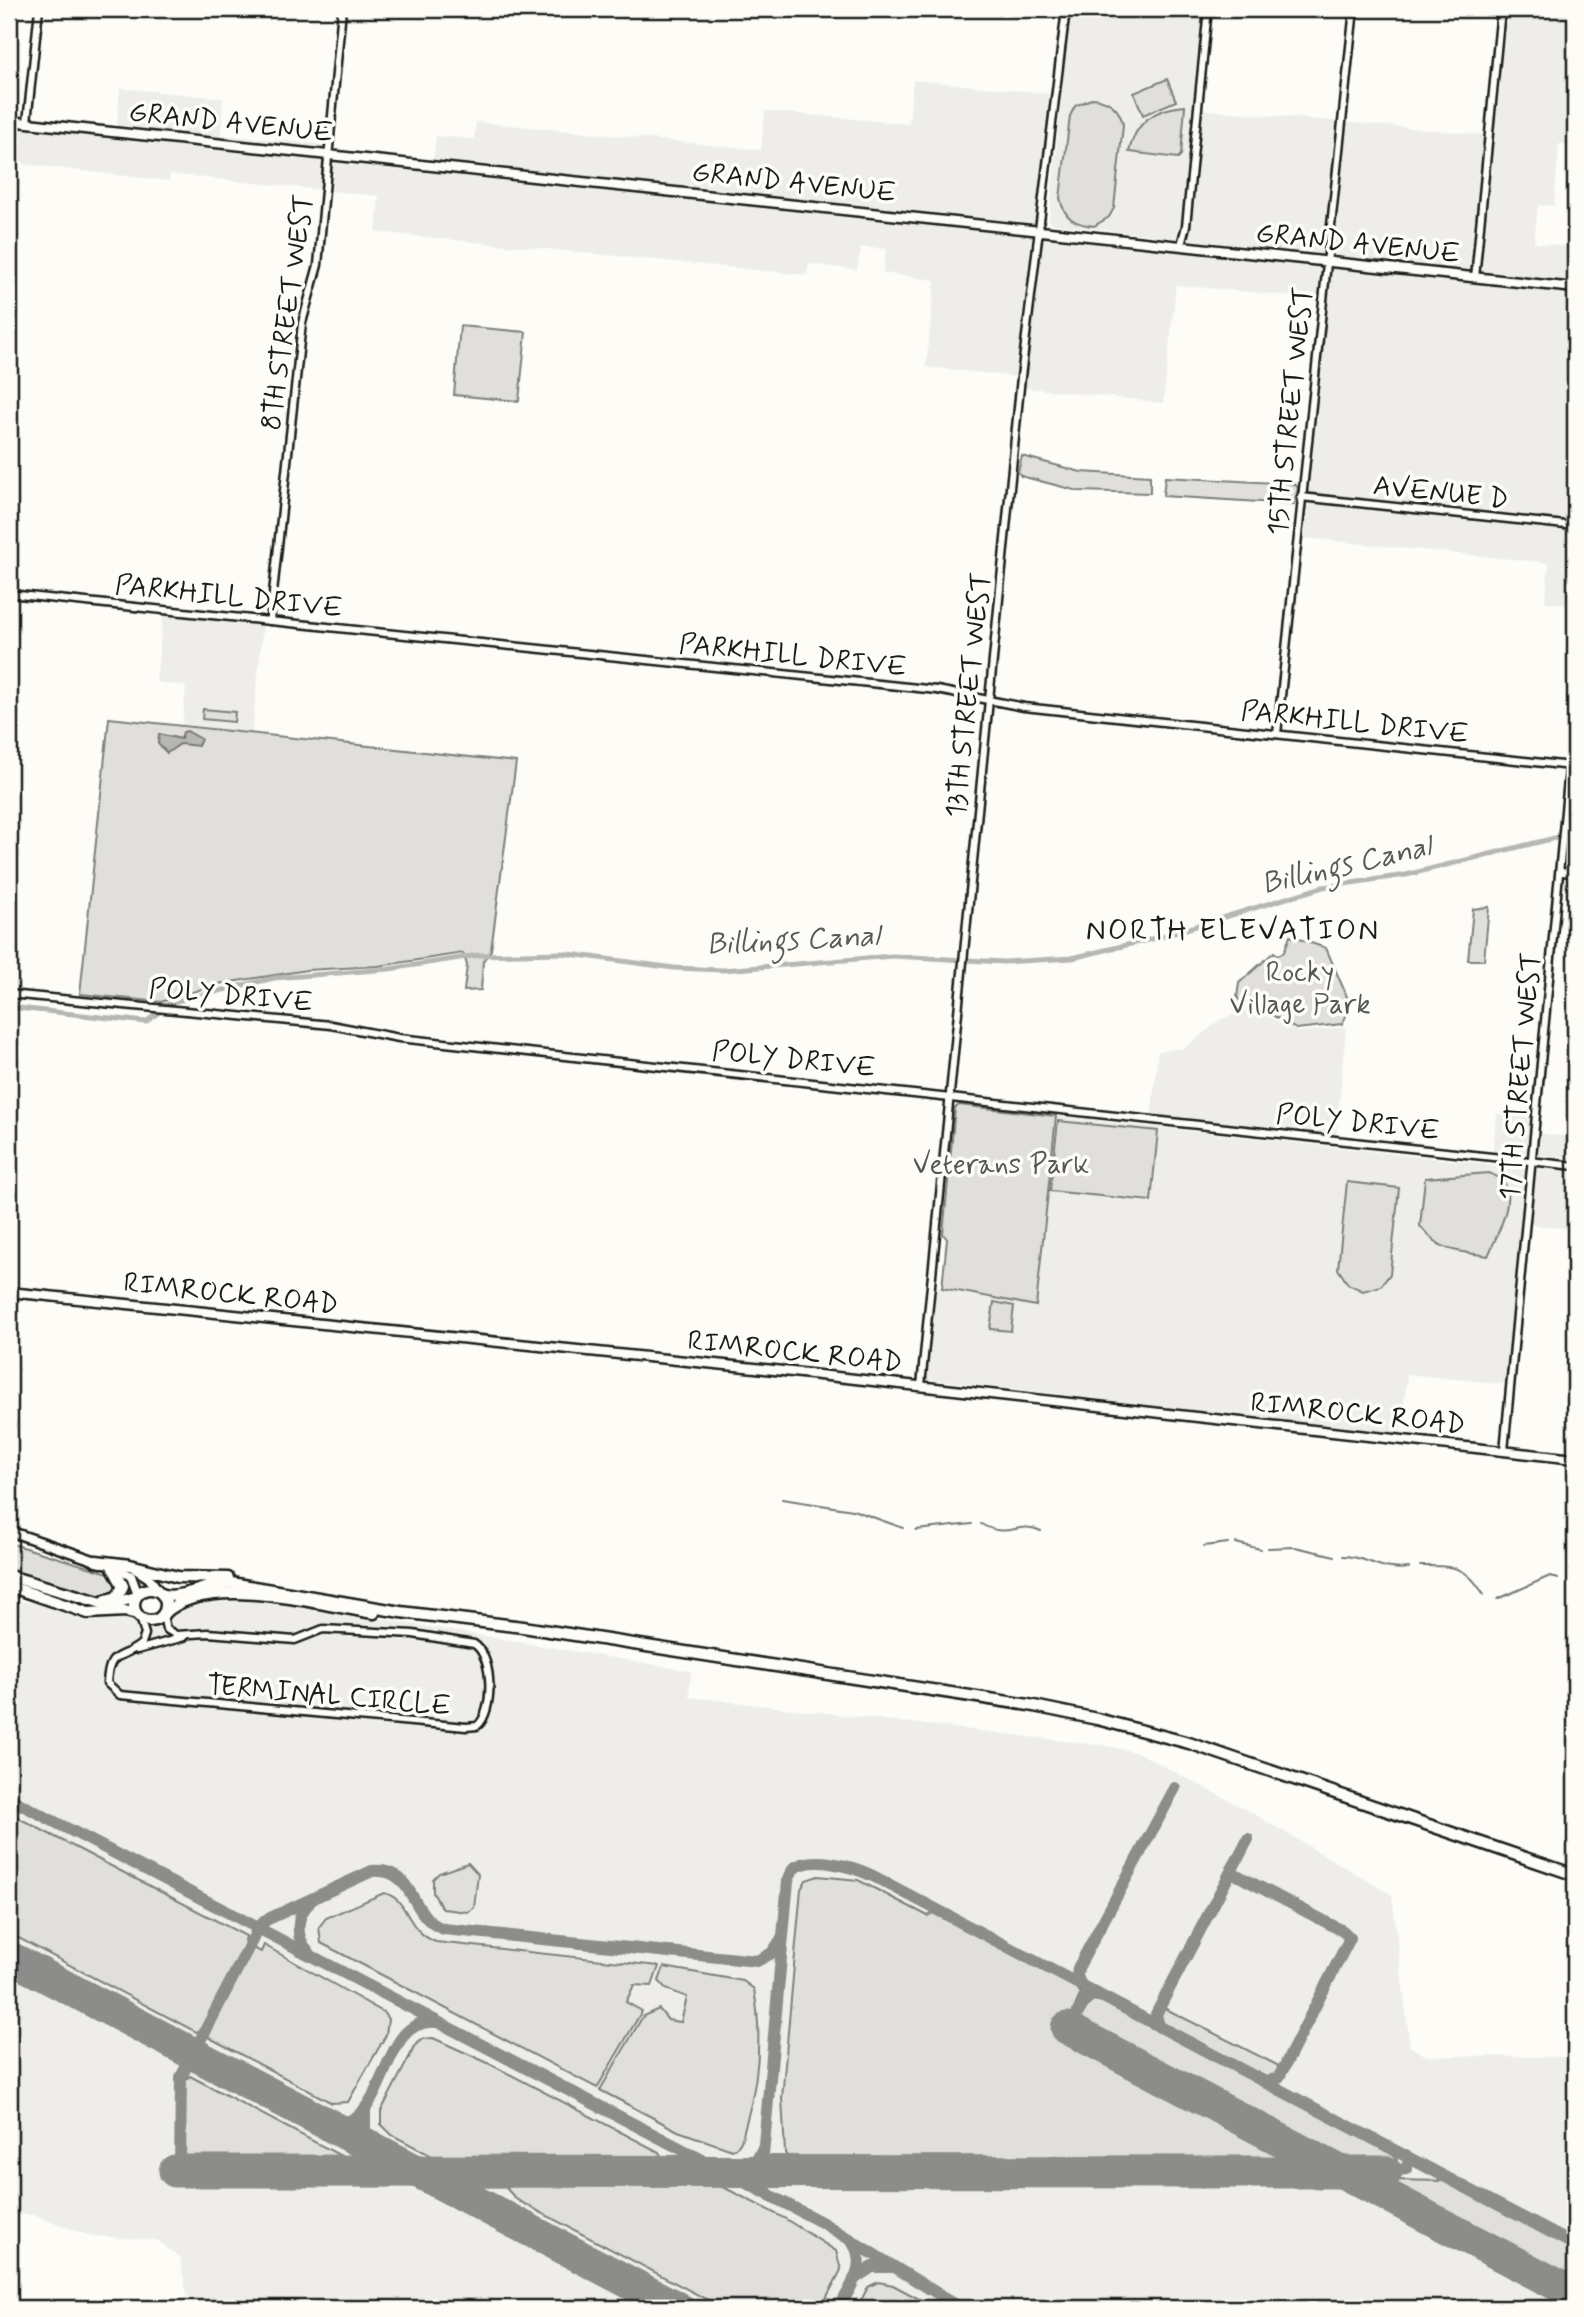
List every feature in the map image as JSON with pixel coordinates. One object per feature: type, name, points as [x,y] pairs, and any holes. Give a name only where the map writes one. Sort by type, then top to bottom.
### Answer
[{"type":"highway","points":[[96,1562],[131,1565],[178,1577],[239,1579],[318,1597]]},
{"type":"highway","points":[[89,1599],[107,1600],[120,1594],[123,1580],[112,1566]]},
{"type":"highway","points":[[9,1576],[116,1605],[147,1589],[176,1596],[207,1585],[231,1583],[401,1612],[510,1625],[1029,1705],[1189,1743],[1575,1875]]},
{"type":"highway","points":[[9,1586],[48,1597],[88,1613],[125,1611],[152,1621],[176,1603],[192,1597],[244,1593],[403,1618],[510,1625]]},
{"type":"highway","points":[[161,1593],[167,1608],[163,1615]]},
{"type":"highway","points":[[137,1596],[138,1615]]},
{"type":"main road","name":"GRAND AVENUE","points":[[9,121],[1575,288]]},
{"type":"main road","name":"RIMROCK ROAD","points":[[9,1292],[921,1386],[1575,1459]]},
{"type":"main road","points":[[9,1531],[96,1562],[144,1573],[161,1593]]},
{"type":"main road","points":[[112,1566],[131,1576],[137,1596]]},
{"type":"street","points":[[27,122],[39,9]]},
{"type":"street","name":"8TH STREET WEST","points":[[270,621],[301,334],[315,282],[342,9]]},
{"type":"street","name":"13TH STREET WEST","points":[[921,1386],[987,699],[1066,9]]},
{"type":"street","points":[[1181,245],[1186,226],[1208,9]]},
{"type":"street","name":"15TH STREET WEST","points":[[1277,734],[1354,9]]},
{"type":"street","points":[[1475,278],[1501,9]]},
{"type":"street","name":"AVENUE D","points":[[1301,497],[1575,526]]},
{"type":"street","name":"PARKHILL DRIVE","points":[[9,594],[937,690],[1024,708],[1571,766]]},
{"type":"street","name":"17TH STREET WEST","points":[[1504,1451],[1534,1162],[1575,706]]},
{"type":"street","points":[[1561,872],[1575,873]]},
{"type":"street","name":"POLY DRIVE","points":[[9,994],[331,1025],[399,1038],[1575,1166]]},
{"type":"street","points":[[132,1650],[140,1646],[145,1638],[138,1615]]},
{"type":"street","name":"TERMINAL CIRCLE","points":[[163,1615],[166,1629],[172,1634],[192,1634],[295,1640],[323,1629],[413,1634],[469,1643],[481,1650],[488,1663],[485,1718],[477,1726],[466,1727],[120,1695],[107,1683],[109,1664],[117,1655],[192,1634]]},
{"type":"shaded area","points":[[1070,9],[1205,9],[1188,164],[1191,165],[1198,109],[1487,135],[1501,9],[1575,9],[1575,145],[1559,144],[1554,206],[1538,205],[1534,243],[1575,247],[1575,283],[1052,224],[1049,220]]},
{"type":"shaded area","points":[[913,80],[1054,94],[1039,229],[1575,288],[1575,605],[1545,602],[1549,563],[1296,537],[1322,299],[1176,285],[1163,403],[1020,387],[1020,377],[926,367],[935,280],[883,273],[886,249],[861,247],[857,270],[809,264],[807,275],[376,232],[379,196],[170,174],[169,181],[23,164],[23,161],[9,159],[9,114],[117,126],[120,88],[223,98],[221,135],[328,145],[329,154],[433,165],[436,136],[474,139],[476,122],[761,150],[765,111],[909,124]]},
{"type":"shaded area","points":[[163,615],[263,625],[252,733],[182,726],[186,686],[156,682]]},
{"type":"shaded area","points":[[187,731],[201,739],[198,746],[180,744],[167,753],[158,744],[159,734],[181,739],[183,732]]},
{"type":"shaded area","points":[[1250,1008],[1260,1010],[1285,1027],[1299,1032],[1346,1027],[1336,1140],[1151,1120],[1158,1051],[1185,1048],[1221,1019]]},
{"type":"shaded area","points":[[1497,1114],[1538,1118],[1537,1133],[1575,1138],[1575,1254],[1567,1253],[1570,1229],[1526,1224],[1533,1162],[1492,1157]]},
{"type":"shaded area","points":[[1056,1116],[1523,1168],[1526,1170],[1505,1384],[1407,1374],[1401,1434],[927,1379],[935,1286],[1036,1306]]},
{"type":"shaded area","points":[[201,1598],[259,1598],[691,1671],[689,1697],[1107,1746],[1139,1753],[1249,1811],[1392,1895],[1410,2047],[1427,2056],[1575,2057],[1575,2308],[210,2308],[187,2296],[180,2258],[157,2240],[91,2236],[33,2215],[9,2212],[9,1600],[50,1605],[96,1619],[127,1616],[154,1625],[162,1622],[171,1612]]},
{"type":"green space","points":[[1167,79],[1176,101],[1143,115],[1134,93]]},
{"type":"green space","points":[[1093,98],[1113,106],[1123,125],[1114,208],[1109,217],[1094,226],[1071,219],[1064,211],[1060,198],[1070,116],[1075,106]]},
{"type":"green space","points":[[1185,106],[1181,155],[1178,158],[1129,152],[1136,132],[1148,118],[1164,110]]},
{"type":"green space","points":[[460,326],[526,332],[519,401],[454,395]]},
{"type":"green space","points":[[1022,456],[1081,472],[1150,476],[1150,493],[1078,491],[1021,476],[1018,472]]},
{"type":"green space","points":[[1165,477],[1295,484],[1298,488],[1294,504],[1163,496]]},
{"type":"green space","points":[[203,709],[235,712],[234,722],[202,719]]},
{"type":"green space","points":[[109,718],[516,762],[491,950],[483,961],[481,990],[464,991],[467,965],[463,953],[378,966],[307,970],[218,984],[161,1002],[80,994]]},
{"type":"green space","points":[[1489,907],[1484,960],[1468,960],[1473,909]]},
{"type":"green space","name":"Rocky Village Park","points":[[1290,936],[1326,948],[1351,1006],[1342,1024],[1296,1029],[1260,1008],[1243,1006],[1237,997],[1239,983],[1274,952],[1278,955],[1284,952]]},
{"type":"green space","name":"Veterans Park","points":[[959,1105],[1056,1116],[1036,1306],[942,1288],[947,1239],[943,1234],[955,1108]]},
{"type":"green space","points":[[1058,1121],[1158,1131],[1151,1201],[1050,1191]]},
{"type":"green space","points":[[1489,1173],[1502,1179],[1506,1187],[1507,1207],[1488,1256],[1443,1246],[1420,1226],[1425,1178]]},
{"type":"green space","points":[[1347,1182],[1399,1188],[1390,1274],[1381,1286],[1363,1291],[1348,1284],[1338,1269]]},
{"type":"green space","points":[[994,1302],[1014,1306],[1011,1331],[990,1329]]},
{"type":"green space","points":[[9,1543],[115,1575],[118,1589],[104,1597],[9,1570]]},
{"type":"green space","points":[[9,1813],[246,1936],[244,1947],[201,2030],[196,2032],[9,1933]]},
{"type":"green space","points":[[468,1863],[478,1874],[474,1908],[467,1912],[443,1909],[433,1893],[433,1879],[439,1873]]},
{"type":"green space","points":[[818,1876],[858,1880],[928,1916],[933,1913],[1075,1987],[1081,1993],[1063,2034],[1290,2153],[1290,2163],[797,2163],[796,2158],[788,2157],[785,2153],[782,2098],[801,1889],[806,1880]]},
{"type":"green space","points":[[384,1893],[398,1901],[418,1930],[436,1942],[659,1966],[652,1986],[634,1985],[626,2002],[642,2011],[597,2088],[321,1943],[319,1927],[326,1918]]},
{"type":"green space","points":[[264,1945],[383,2012],[388,2019],[386,2035],[348,2102],[332,2103],[208,2037],[253,1948],[261,1952]]},
{"type":"green space","points":[[664,1967],[743,1981],[754,1989],[758,2023],[756,2073],[742,2139],[732,2150],[678,2131],[600,2090],[643,2016],[659,2009],[668,2020],[681,2022],[687,1997],[666,1989],[659,1981]]},
{"type":"green space","points":[[1093,2000],[1103,2002],[1395,2155],[1397,2160],[1395,2163],[1350,2163],[1336,2159],[1079,2025],[1081,2015]]},
{"type":"green space","points":[[1164,2008],[1277,2065],[1279,2070],[1275,2076],[1266,2077],[1164,2024],[1160,2016]]},
{"type":"green space","points":[[433,2038],[488,2063],[659,2152],[663,2159],[659,2163],[447,2164],[392,2135],[381,2124],[381,2111],[415,2046],[422,2039]]},
{"type":"green space","points":[[190,2076],[348,2162],[190,2162],[184,2154],[185,2080]]},
{"type":"green space","points":[[706,2180],[784,2218],[836,2251],[841,2270],[821,2308],[723,2308],[517,2200],[505,2187],[505,2182]]},
{"type":"green space","points":[[1387,2180],[1445,2181],[1575,2249],[1575,2285],[1387,2186]]},
{"type":"green space","points":[[878,2282],[893,2285],[936,2308],[857,2308],[868,2287]]},
{"type":"waterway","name":"Billings Canal","points":[[9,1007],[146,1022],[172,1002],[274,978],[389,969],[479,955],[562,953],[674,968],[723,970],[892,956],[1004,962],[1072,958],[1160,937],[1323,887],[1406,875],[1575,833]]},
{"type":"waterway","points":[[782,1499],[853,1510],[903,1528]]},
{"type":"waterway","points":[[916,1530],[972,1524]]},
{"type":"waterway","points":[[981,1524],[999,1530],[1033,1528],[1041,1531]]},
{"type":"waterway","points":[[1204,1546],[1228,1543]]},
{"type":"waterway","points":[[1236,1543],[1260,1549]]},
{"type":"waterway","points":[[1268,1548],[1295,1547],[1335,1556]]},
{"type":"waterway","points":[[1343,1556],[1390,1568],[1409,1568]]},
{"type":"waterway","points":[[1420,1566],[1458,1569],[1471,1578],[1484,1595]]},
{"type":"waterway","points":[[1498,1599],[1550,1576],[1558,1579]]},
{"type":"waterway","points":[[1569,1582],[1575,1583]]},
{"type":"taxiway","points":[[1081,1985],[1077,1977],[1078,1968],[1175,1788]]},
{"type":"taxiway","points":[[9,1798],[823,2223],[961,2308]]},
{"type":"taxiway","points":[[1159,2027],[1156,2014],[1248,1839]]},
{"type":"taxiway","points":[[771,2197],[763,2187],[761,2177],[788,1881],[793,1869],[811,1862],[822,1862],[873,1876],[1575,2245]]},
{"type":"taxiway","points":[[1232,1869],[1235,1874],[1343,1931],[1350,1938],[1279,2077],[1266,2083]]},
{"type":"taxiway","points":[[180,2171],[181,2077],[259,1927],[266,1920],[372,1871],[387,1872],[397,1877],[424,1915],[444,1929],[757,1961],[772,1953],[782,1938]]},
{"type":"taxiway","points":[[309,1903],[301,1915],[298,1928],[301,1941],[309,1952]]},
{"type":"taxiway","points":[[1069,2029],[1087,1997],[1096,1993]]},
{"type":"taxiway","points":[[324,2123],[346,2122],[362,2112],[402,2038],[416,2025],[436,2022]]},
{"type":"taxiway","points":[[183,2049],[198,2044],[202,2059]]},
{"type":"taxiway","points":[[365,2110],[365,2134],[381,2153]]},
{"type":"taxiway","points":[[724,2170],[736,2171],[747,2167],[756,2160],[762,2150]]},
{"type":"taxiway","points":[[1386,2172],[1406,2169],[1409,2161],[1406,2155]]},
{"type":"taxiway","points":[[839,2308],[853,2283],[858,2265],[856,2248],[850,2239]]},
{"type":"taxiway","points":[[854,2279],[872,2267],[891,2267]]},
{"type":"runway","points":[[9,1957],[678,2308]]},
{"type":"runway","points":[[1067,2028],[1575,2294]]},
{"type":"runway","points":[[175,2171],[1386,2172]]},
{"type":"district","name":"NORTH ELEVATION","points":[[1233,929]]}]
